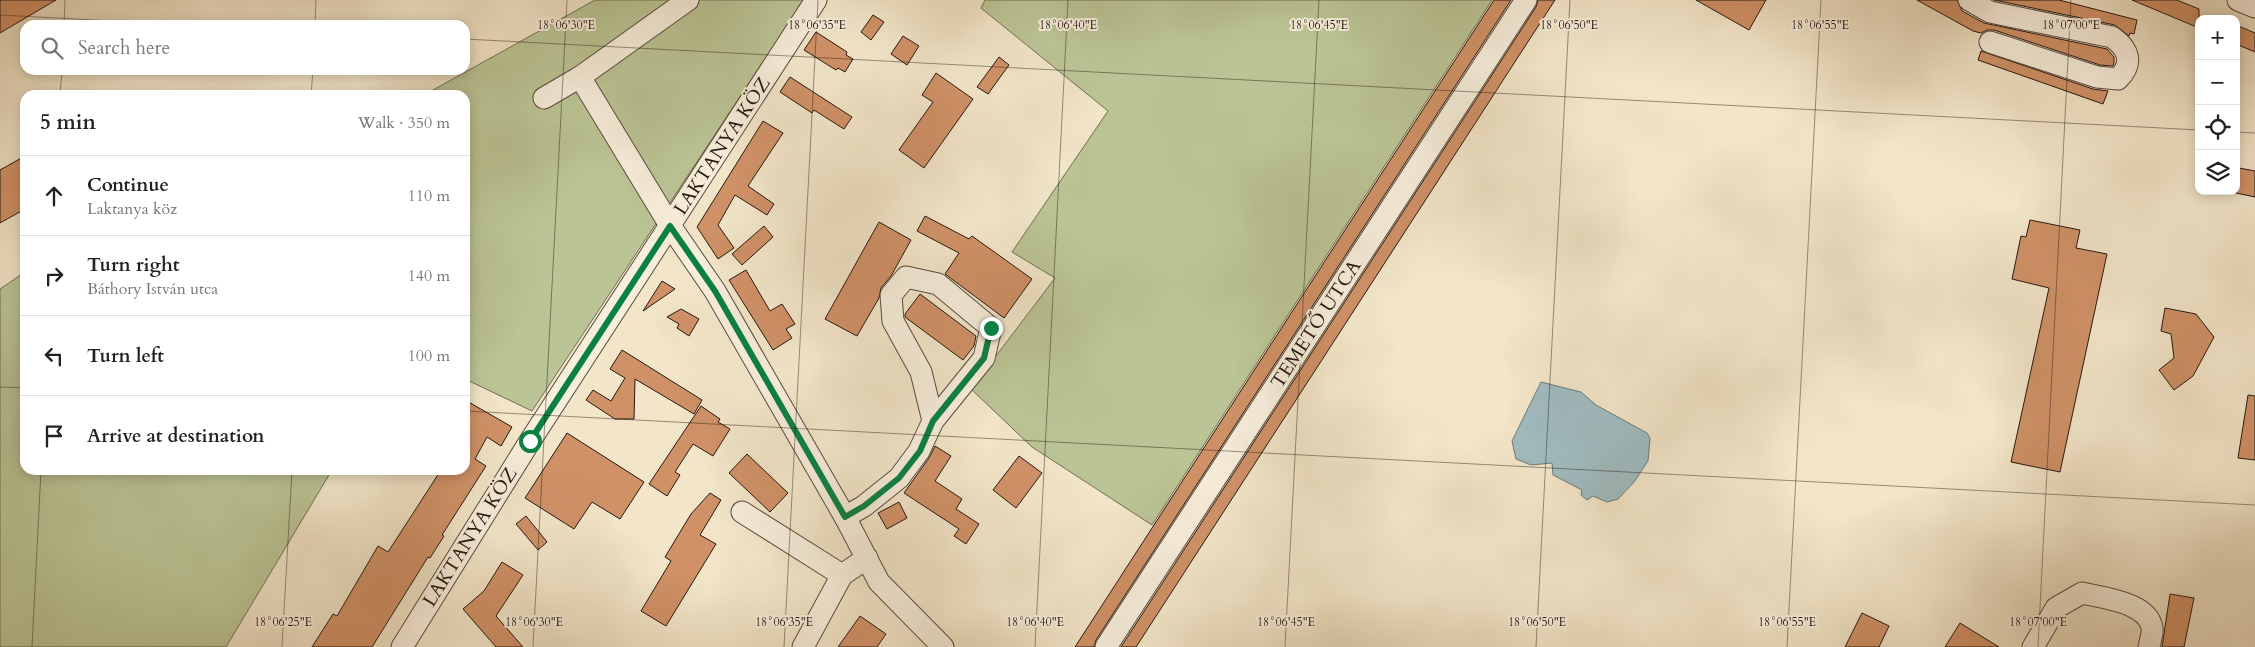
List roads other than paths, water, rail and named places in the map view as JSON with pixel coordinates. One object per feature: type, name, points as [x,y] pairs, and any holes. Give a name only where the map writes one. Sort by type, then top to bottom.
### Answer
[{"type":"street","points":[[544,98],[580,77],[688,0]]},
{"type":"street","name":"LAKTANYA KÖZ","points":[[402,647],[530,441],[816,0]]},
{"type":"street","name":"TEMETŐ UTCA","points":[[1106,647],[1526,0]]},
{"type":"street","points":[[1969,0],[1990,12],[2112,37],[2123,44],[2128,54],[2127,66],[2118,79],[2097,77],[1990,42]]},
{"type":"street","points":[[2238,0],[2255,7]]},
{"type":"street","points":[[580,77],[670,226],[715,291],[845,517],[879,582],[943,647]]},
{"type":"street","points":[[845,517],[864,506],[899,478],[920,451],[933,421],[984,358],[991,328],[938,284],[906,278],[891,295],[893,321],[921,372],[933,421]]},
{"type":"street","points":[[742,512],[842,575]]},
{"type":"street","points":[[803,647],[842,575],[867,558]]},
{"type":"street","points":[[2033,647],[2056,608],[2082,593],[2134,606],[2150,622],[2152,629],[2149,647]]},
{"type":"water","points":[[1541,382],[1581,392],[1596,405],[1647,433],[1650,438],[1648,461],[1634,482],[1618,499],[1607,502],[1593,496],[1587,500],[1581,495],[1582,490],[1553,475],[1552,463],[1531,465],[1516,459],[1512,441]]}]
